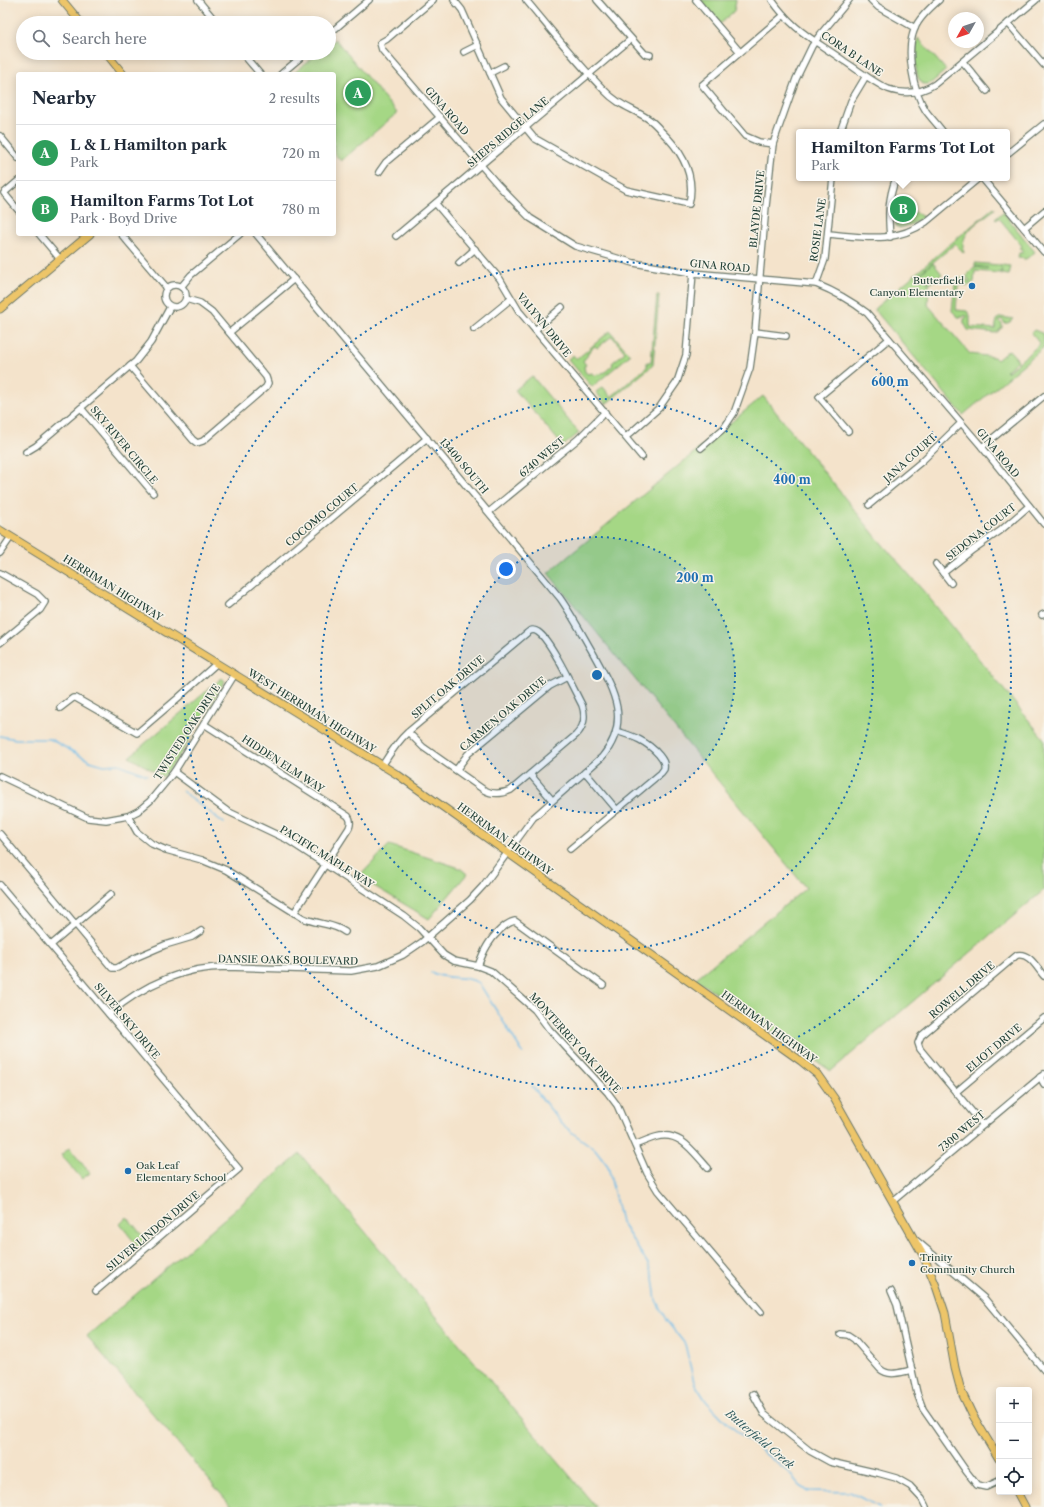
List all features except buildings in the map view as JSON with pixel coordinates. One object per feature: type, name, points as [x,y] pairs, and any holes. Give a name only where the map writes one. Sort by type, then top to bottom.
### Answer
[{"type":"main road","points":[[62,0],[76,16]]},
{"type":"main road","points":[[112,60],[121,72]]},
{"type":"main road","points":[[0,308],[88,236]]},
{"type":"main road","name":"HERRIMAN HIGHWAY","points":[[0,530],[216,664]]},
{"type":"main road","name":"WEST HERRIMAN HIGHWAY","points":[[216,664],[235,674],[398,775]]},
{"type":"main road","name":"HERRIMAN HIGHWAY","points":[[398,775],[801,1061],[817,1074],[834,1098],[916,1241],[931,1273],[941,1300],[956,1372],[962,1391],[972,1414],[996,1454]]},
{"type":"main road","points":[[1019,1495],[1025,1507]]},
{"type":"street","points":[[198,0],[211,16]]},
{"type":"street","points":[[336,28],[369,0]]},
{"type":"street","name":"GINA ROAD","points":[[433,0],[380,43],[382,50],[498,185],[530,218],[575,246],[634,263],[693,273],[816,284],[851,300],[867,313],[982,448],[1044,524]]},
{"type":"street","points":[[454,0],[462,10],[501,98],[534,138],[626,190],[688,204],[691,194],[688,171],[684,160],[669,139],[649,119],[618,103],[612,98],[589,75],[526,0]]},
{"type":"street","points":[[597,0],[631,40],[645,54],[650,55]]},
{"type":"street","points":[[696,0],[740,52]]},
{"type":"street","name":"CORA B LANE","points":[[772,0],[784,16],[815,41],[866,76],[889,89],[904,92],[917,92],[925,90],[935,84],[1036,0]]},
{"type":"street","name":"BLAYDE DRIVE","points":[[701,448],[724,428],[734,413],[750,368],[755,332],[773,144],[796,79],[815,41],[849,0]]},
{"type":"street","points":[[872,0],[878,7],[915,28]]},
{"type":"street","points":[[939,0],[915,28],[911,46],[911,66],[917,92],[926,110],[940,129]]},
{"type":"street","points":[[773,144],[759,142],[745,136],[702,85],[784,16]]},
{"type":"street","points":[[1008,23],[1044,65]]},
{"type":"street","name":"SHEPS RIDGE LANE","points":[[396,236],[631,40]]},
{"type":"street","points":[[464,52],[478,45]]},
{"type":"street","points":[[248,60],[258,72]]},
{"type":"street","points":[[283,72],[298,60]]},
{"type":"street","points":[[963,62],[987,91]]},
{"type":"street","points":[[490,73],[504,66]]},
{"type":"street","points":[[841,129],[851,102],[866,76]]},
{"type":"street","points":[[379,172],[386,162],[440,117]]},
{"type":"street","points":[[1010,152],[1044,124]]},
{"type":"street","points":[[0,136],[16,156]]},
{"type":"street","name":"ROSIE LANE","points":[[816,284],[825,259],[833,181]]},
{"type":"street","points":[[890,237],[890,192],[895,181]]},
{"type":"street","points":[[828,234],[871,238],[902,235],[916,229],[926,222],[975,181]]},
{"type":"street","points":[[985,181],[1044,252]]},
{"type":"street","points":[[16,183],[4,193],[16,208]]},
{"type":"street","name":"VALYNN DRIVE","points":[[436,204],[500,279],[519,311],[642,457]]},
{"type":"street","points":[[1024,228],[1044,211]]},
{"type":"street","points":[[41,236],[60,259]]},
{"type":"street","points":[[124,236],[167,288]]},
{"type":"street","points":[[181,286],[190,275],[238,236]]},
{"type":"street","name":"13400 SOUTH","points":[[258,236],[554,591],[573,618],[613,692],[618,713],[616,731]]},
{"type":"street","points":[[459,263],[475,249]]},
{"type":"street","points":[[626,437],[659,408],[678,382],[686,355],[693,273]]},
{"type":"street","points":[[230,332],[294,279]]},
{"type":"street","points":[[174,285],[181,286],[185,290],[186,298],[184,303],[180,307],[170,307],[165,302],[164,297],[167,288],[174,285]]},
{"type":"street","points":[[130,366],[193,440],[197,442],[203,441],[264,389],[268,383],[266,377],[230,332],[208,308],[200,303],[186,298]]},
{"type":"street","points":[[474,329],[511,298]]},
{"type":"street","points":[[26,452],[36,446],[130,366],[147,347],[170,307]]},
{"type":"street","points":[[535,330],[562,307]]},
{"type":"street","points":[[755,332],[786,336]]},
{"type":"street","points":[[848,431],[819,397],[889,339]]},
{"type":"street","points":[[982,448],[1044,396]]},
{"type":"street","name":"SKY RIVER CIRCLE","points":[[81,408],[153,493]]},
{"type":"street","name":"6740 WEST","points":[[489,512],[578,439],[605,412]]},
{"type":"street","name":"JANA COURT","points":[[869,505],[921,462],[961,423]]},
{"type":"street","name":"COCOMO COURT","points":[[228,605],[427,438]]},
{"type":"street","name":"SEDONA COURT","points":[[943,573],[970,551],[1000,531],[1029,506]]},
{"type":"street","points":[[0,553],[11,537]]},
{"type":"street","name":"SEDONA COURT","points":[[936,564],[951,583]]},
{"type":"street","points":[[0,573],[37,594],[45,602],[40,610],[0,643]]},
{"type":"street","name":"SPLIT OAK DRIVE","points":[[382,766],[395,745],[408,732],[527,633],[533,630],[538,631],[546,639],[567,676]]},
{"type":"street","points":[[60,708],[73,698],[76,698],[136,733],[216,664]]},
{"type":"street","name":"TWISTED OAK DRIVE","points":[[0,776],[88,818],[106,820],[128,816],[138,811],[150,801],[174,772],[235,674]]},
{"type":"street","points":[[408,732],[419,743],[484,790],[495,794],[504,793],[511,790],[576,735],[583,725],[584,713],[582,705],[567,676]]},
{"type":"street","name":"CARMEN OAK DRIVE","points":[[456,770],[468,754],[550,686],[567,676]]},
{"type":"street","name":"HIDDEN ELM WAY","points":[[204,724],[348,816],[351,821],[349,828],[325,865]]},
{"type":"street","points":[[570,849],[661,773],[664,766],[662,759],[649,745],[637,738],[616,731]]},
{"type":"street","name":"DANSIE OAKS BOULEVARD","points":[[109,1014],[129,997],[149,986],[185,972],[219,967],[337,971],[357,970],[378,966],[396,959],[410,951],[427,938],[474,897],[528,822],[605,754],[616,731]]},
{"type":"street","name":"PACIFIC MAPLE WAY","points":[[174,772],[227,811],[286,839],[404,916],[427,938]]},
{"type":"street","points":[[585,772],[617,810]]},
{"type":"street","points":[[530,774],[552,800]]},
{"type":"street","points":[[128,816],[137,832],[152,844],[166,850],[202,860],[226,870],[307,920],[335,927],[345,932]]},
{"type":"street","points":[[0,834],[114,968],[165,945],[192,937],[201,931]]},
{"type":"street","points":[[294,913],[325,865]]},
{"type":"street","name":"SILVER SKY DRIVE","points":[[0,884],[240,1169]]},
{"type":"street","points":[[51,945],[111,894]]},
{"type":"street","points":[[478,966],[484,950],[491,939],[508,924],[515,921],[603,985]]},
{"type":"street","name":"MONTERREY OAK DRIVE","points":[[427,938],[447,958],[478,966],[494,974],[535,1010],[549,1028],[617,1104],[647,1173],[658,1191],[761,1312]]},
{"type":"street","name":"ROWELL DRIVE","points":[[956,1092],[920,1049],[918,1043],[921,1036],[1017,955],[1022,954],[1028,957],[1044,976]]},
{"type":"street","name":"ELIOT DRIVE","points":[[956,1092],[1044,1018]]},
{"type":"street","points":[[1042,1075],[1044,1084]]},
{"type":"street","name":"7300 WEST","points":[[893,1201],[1042,1075]]},
{"type":"street","points":[[956,1092],[983,1125]]},
{"type":"street","points":[[635,1145],[657,1136],[673,1136],[684,1142],[708,1168]]},
{"type":"street","name":"SILVER LINDON DRIVE","points":[[96,1291],[240,1169]]},
{"type":"street","points":[[916,1241],[984,1298],[1044,1370]]},
{"type":"street","points":[[891,1291],[897,1305],[919,1398],[924,1409],[977,1485],[988,1487],[996,1483]]},
{"type":"street","points":[[840,1334],[848,1335],[854,1338],[880,1369],[885,1372],[893,1374],[912,1370]]},
{"type":"street","points":[[753,1394],[764,1414],[810,1451],[830,1462],[896,1478],[910,1486],[922,1499],[926,1507]]},
{"type":"green space","points":[[700,0],[736,0],[734,11],[720,24]]},
{"type":"green space","points":[[918,38],[946,70],[928,84],[923,84],[917,75],[916,49]]},
{"type":"green space","points":[[336,40],[397,113],[341,161],[336,155],[336,72],[295,72],[310,60],[336,60]]},
{"type":"green space","points":[[896,201],[923,217],[912,224],[900,228],[896,226]]},
{"type":"green space","points":[[994,207],[995,209],[967,233],[964,239],[964,253],[955,244],[920,273],[929,284],[928,305],[970,354],[994,357],[997,360],[1009,350],[1018,360],[1006,371],[1007,372],[1040,344],[1031,333],[1034,330],[1044,334],[1044,347],[963,415],[874,309]]},
{"type":"green space","points":[[1003,212],[1035,252],[1026,259],[1018,258],[1019,253],[1022,253],[1023,249],[1020,248],[1022,246],[999,218],[996,220],[995,219]]},
{"type":"green space","points":[[933,263],[942,274],[930,284],[921,273]]},
{"type":"green space","points":[[975,263],[1000,265],[1000,267],[1001,265],[1011,266],[1009,275],[1001,274],[1002,268],[1000,273],[975,271],[974,282],[970,285],[958,285],[956,310],[967,311],[970,316],[970,327],[995,329],[997,320],[1000,317],[1014,319],[1008,323],[1004,323],[1002,319],[999,321],[1002,324],[1002,328],[996,333],[968,330],[964,323],[964,319],[967,317],[966,315],[963,317],[958,317],[952,311],[955,283],[961,278],[966,279],[969,282],[970,281],[967,277],[968,273],[974,267],[988,268],[975,266]]},
{"type":"green space","points":[[657,295],[659,295],[653,365],[606,404],[596,392],[603,387],[611,397],[647,367],[647,362],[651,362]]},
{"type":"green space","points":[[610,331],[630,355],[592,387],[568,359],[573,355],[577,359]],"holes":[[[612,336],[625,352],[612,363],[613,365],[604,373],[603,372],[600,375],[599,373],[595,376],[592,373],[588,374],[585,372],[584,366],[586,365],[583,361],[588,355],[587,354],[595,346],[597,348]]]},
{"type":"green space","points":[[532,376],[579,433],[563,446],[515,390]]},
{"type":"green space","points":[[763,396],[877,538],[926,594],[1044,739],[1044,890],[831,1071],[695,979],[806,888],[548,573]]},
{"type":"green space","points":[[222,678],[225,681],[181,753],[164,777],[129,757]]},
{"type":"green space","points":[[389,845],[460,868],[467,874],[429,919],[359,877]]},
{"type":"green space","points":[[69,1148],[90,1173],[82,1179],[61,1155]]},
{"type":"green space","points":[[300,1154],[596,1507],[232,1507],[87,1336]]},
{"type":"green space","points":[[127,1217],[147,1241],[139,1248],[120,1224]]},
{"type":"waterway","name":"Butterfield Creek","points":[[0,736],[16,739],[50,739],[90,761],[104,765],[119,764],[147,775]]},
{"type":"waterway","name":"Butterfield Creek","points":[[182,791],[224,823]]},
{"type":"waterway","name":"Butterfield Creek","points":[[431,972],[437,975],[468,979],[479,983],[523,1053]]},
{"type":"waterway","name":"Butterfield Creek","points":[[532,1086],[562,1124],[595,1149],[608,1166],[621,1222],[648,1264],[653,1278],[656,1300],[666,1320],[685,1344],[694,1382],[706,1401],[729,1425],[788,1472],[802,1488],[809,1491],[849,1492],[880,1507]]},
{"type":"place","name":"L & L Hamilton park","points":[[358,93]]},
{"type":"place","name":"Hamilton Farms Tot Lot","points":[[903,209]]},
{"type":"place","name":"Butterfield Canyon Elementary","points":[[972,286]]},
{"type":"place","name":"Oak Leaf Elementary School","points":[[128,1171]]},
{"type":"place","name":"Trinity Community Church","points":[[912,1263]]}]
